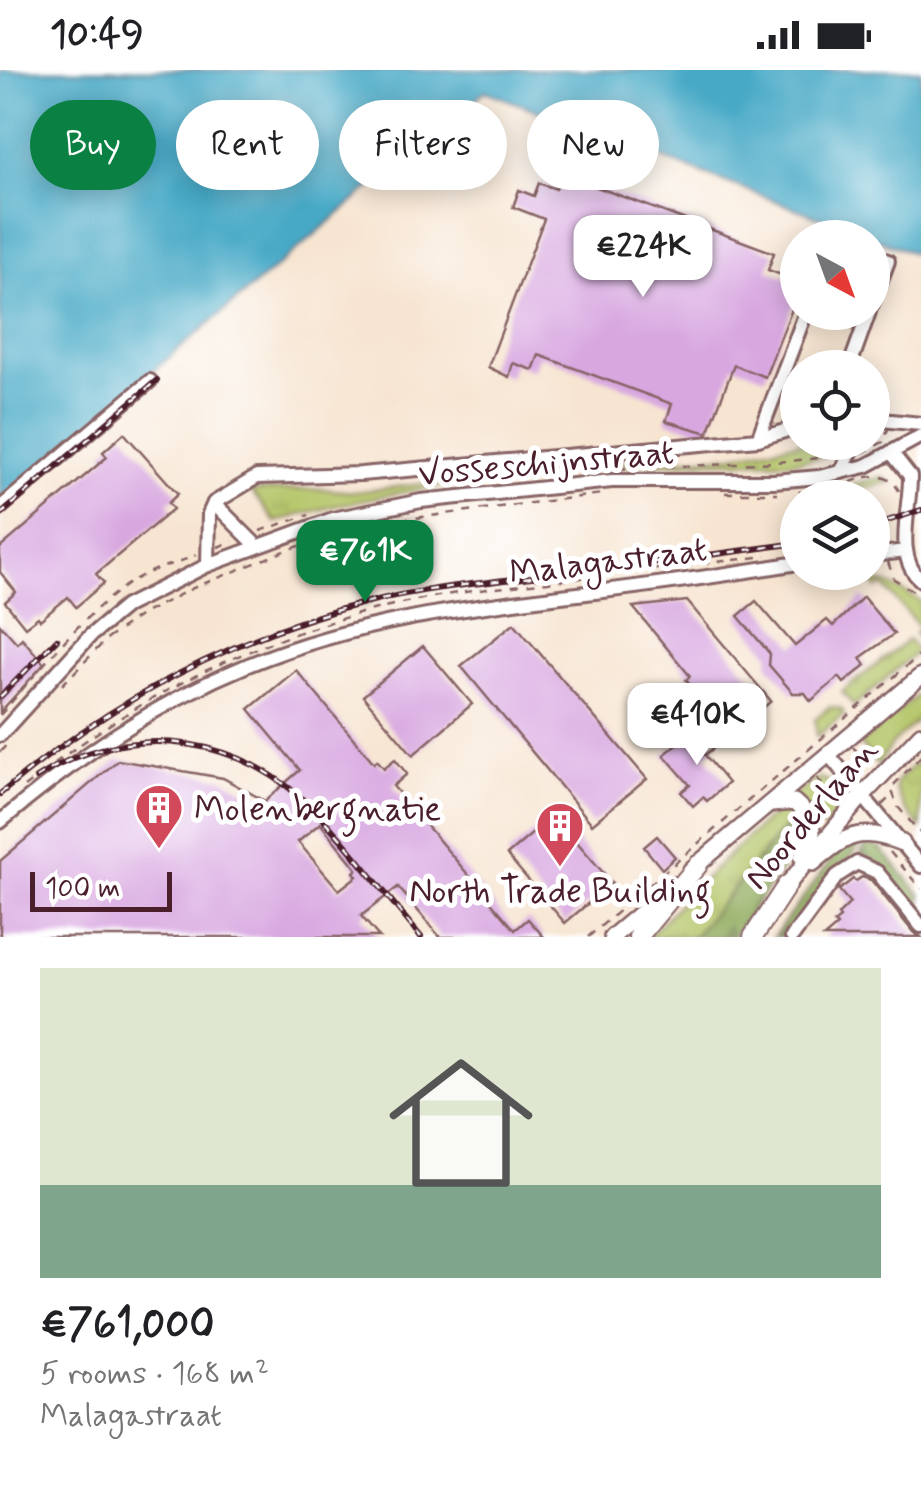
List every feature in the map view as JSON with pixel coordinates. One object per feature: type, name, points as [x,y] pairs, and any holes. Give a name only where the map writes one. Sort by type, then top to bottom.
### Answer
[{"type":"highway","points":[[638,937],[698,865]]},
{"type":"highway","name":"Noorderlaan","points":[[753,937],[788,885]]},
{"type":"main road","name":"Noorderlaan","points":[[612,937],[828,754],[841,733],[921,676]]},
{"type":"main road","name":"Noorderlaan","points":[[788,885],[846,813],[921,734]]},
{"type":"main road","points":[[768,805],[794,802],[811,818],[810,841],[788,885]]},
{"type":"main road","points":[[788,885],[850,836],[878,834],[894,845]]},
{"type":"street","points":[[0,508],[150,381]]},
{"type":"street","points":[[758,439],[780,392]]},
{"type":"street","points":[[890,421],[921,424]]},
{"type":"street","points":[[208,557],[209,514],[214,503],[256,477],[361,474],[758,439],[780,433]]},
{"type":"street","name":"Vosseschijnstraat","points":[[890,452],[921,436]]},
{"type":"street","points":[[890,452],[910,476],[906,551],[908,564],[921,580]]},
{"type":"street","points":[[841,472],[848,460]]},
{"type":"street","name":"Vosseschijnstraat","points":[[0,735],[113,616],[208,557],[257,546],[333,519],[421,501],[612,481],[774,481],[841,472],[876,460]]},
{"type":"street","points":[[214,503],[257,546]]},
{"type":"street","points":[[890,553],[906,551]]},
{"type":"street","name":"Malagastraat","points":[[0,822],[73,762],[147,714],[235,670],[313,642],[430,612],[780,566]]},
{"type":"street","points":[[828,754],[894,845],[921,866]]},
{"type":"street","points":[[792,937],[837,876],[857,863],[877,872],[921,926]]},
{"type":"path","points":[[890,431],[893,427]]},
{"type":"path","points":[[612,470],[795,460]]},
{"type":"path","points":[[562,474],[596,471]]},
{"type":"path","points":[[862,480],[879,475],[889,480]]},
{"type":"path","points":[[890,480],[895,483]]},
{"type":"path","points":[[726,493],[780,492]]},
{"type":"path","points":[[52,696],[90,654],[124,626],[162,603],[257,560],[376,524],[615,493]]},
{"type":"path","points":[[0,715],[74,632],[130,582],[162,566],[208,557],[244,536],[318,512]]},
{"type":"path","points":[[890,572],[921,596]]},
{"type":"path","points":[[588,937],[841,733],[921,654]]},
{"type":"path","points":[[841,733],[921,834]]},
{"type":"path","points":[[0,752],[17,734]]},
{"type":"path","points":[[891,792],[893,784],[921,756]]},
{"type":"path","points":[[810,770],[846,813]]},
{"type":"path","points":[[894,845],[921,889]]},
{"type":"green space","points":[[780,446],[780,460],[808,460],[647,464],[564,472],[361,500],[275,522],[251,491],[354,492],[582,465],[734,455]]},
{"type":"green space","points":[[890,585],[921,601],[921,640],[915,633],[920,628],[887,590]]},
{"type":"green space","points":[[908,640],[918,651],[854,706],[842,692]]},
{"type":"green space","points":[[921,692],[921,717],[893,743],[878,766],[860,744]]},
{"type":"green space","points":[[829,707],[841,709],[844,714],[817,737],[815,719]]},
{"type":"green space","points":[[921,758],[921,828],[904,808],[895,788],[897,781]]},
{"type":"green space","points":[[819,778],[834,783],[842,795],[839,810],[821,829],[792,795]]},
{"type":"green space","points":[[784,809],[798,811],[693,937],[648,937],[766,820]]},
{"type":"green space","points":[[798,811],[806,825],[803,839],[733,937],[693,937]]},
{"type":"green space","points":[[863,840],[784,937],[773,937],[839,850]]},
{"type":"green space","points":[[868,842],[882,850],[921,895],[921,915],[878,863],[858,858]]},
{"type":"water","points":[[0,70],[921,70],[921,256],[890,244],[890,220],[826,220],[659,157],[659,100],[527,100],[527,107],[485,91],[474,100],[339,100],[339,190],[368,190],[0,500]]},
{"type":"building","points":[[519,190],[534,196],[536,190],[605,190],[774,253],[768,270],[780,274],[780,330],[784,330],[765,377],[734,365],[708,433],[666,421],[672,404],[539,355],[533,370],[513,363],[509,377],[488,367],[544,219],[513,207]]},
{"type":"building","points":[[124,433],[178,494],[168,503],[173,509],[96,574],[104,583],[76,607],[68,597],[25,627],[5,602],[16,592],[0,572],[0,548],[107,457],[103,452]]},
{"type":"building","points":[[863,597],[894,634],[860,658],[866,665],[844,683],[839,677],[811,701],[805,693],[793,693],[769,665],[770,654],[738,616],[756,601],[795,646],[827,620],[833,626]]},
{"type":"building","points":[[687,601],[771,701],[737,731],[728,721],[723,724],[686,680],[690,676],[633,607]]},
{"type":"building","points":[[514,623],[647,779],[592,824],[461,666]]},
{"type":"building","points":[[0,624],[17,643],[22,638],[44,664],[0,712]]},
{"type":"building","points":[[423,646],[472,704],[413,755],[363,696]]},
{"type":"building","name":"Molenbergnatie","points":[[296,670],[374,763],[377,760],[384,768],[395,759],[407,774],[393,786],[515,930],[528,919],[544,937],[440,937],[398,887],[361,916],[379,937],[0,937],[0,861],[118,760],[223,778],[265,801],[300,770],[249,709]],"holes":[[[320,823],[357,869],[357,876],[339,890],[298,842]]]},
{"type":"building","points":[[704,732],[716,746],[705,755],[728,783],[707,801],[703,797],[693,806],[681,792],[690,785],[664,755],[689,734],[695,739]]},
{"type":"building","name":"North Trade Building","points":[[554,815],[612,883],[565,923],[507,855]]},
{"type":"building","points":[[657,836],[675,857],[662,869],[644,847]]},
{"type":"building","points":[[862,877],[871,880],[921,937],[824,937],[837,926],[834,923],[840,918],[838,915],[850,903],[839,890]]},
{"type":"railway","points":[[0,515],[157,380]]},
{"type":"railway","points":[[890,520],[921,510]]},
{"type":"railway","points":[[0,794],[83,731],[173,677],[317,616],[438,589],[780,545]]},
{"type":"railway","points":[[0,697],[57,639]]},
{"type":"railway","points":[[36,778],[102,749],[136,743],[171,742],[239,759],[271,775],[316,812],[421,937]]},
{"type":"place","name":"Molenbergnatie","points":[[159,850]]},
{"type":"place","name":"North Trade Building","points":[[560,868]]}]
